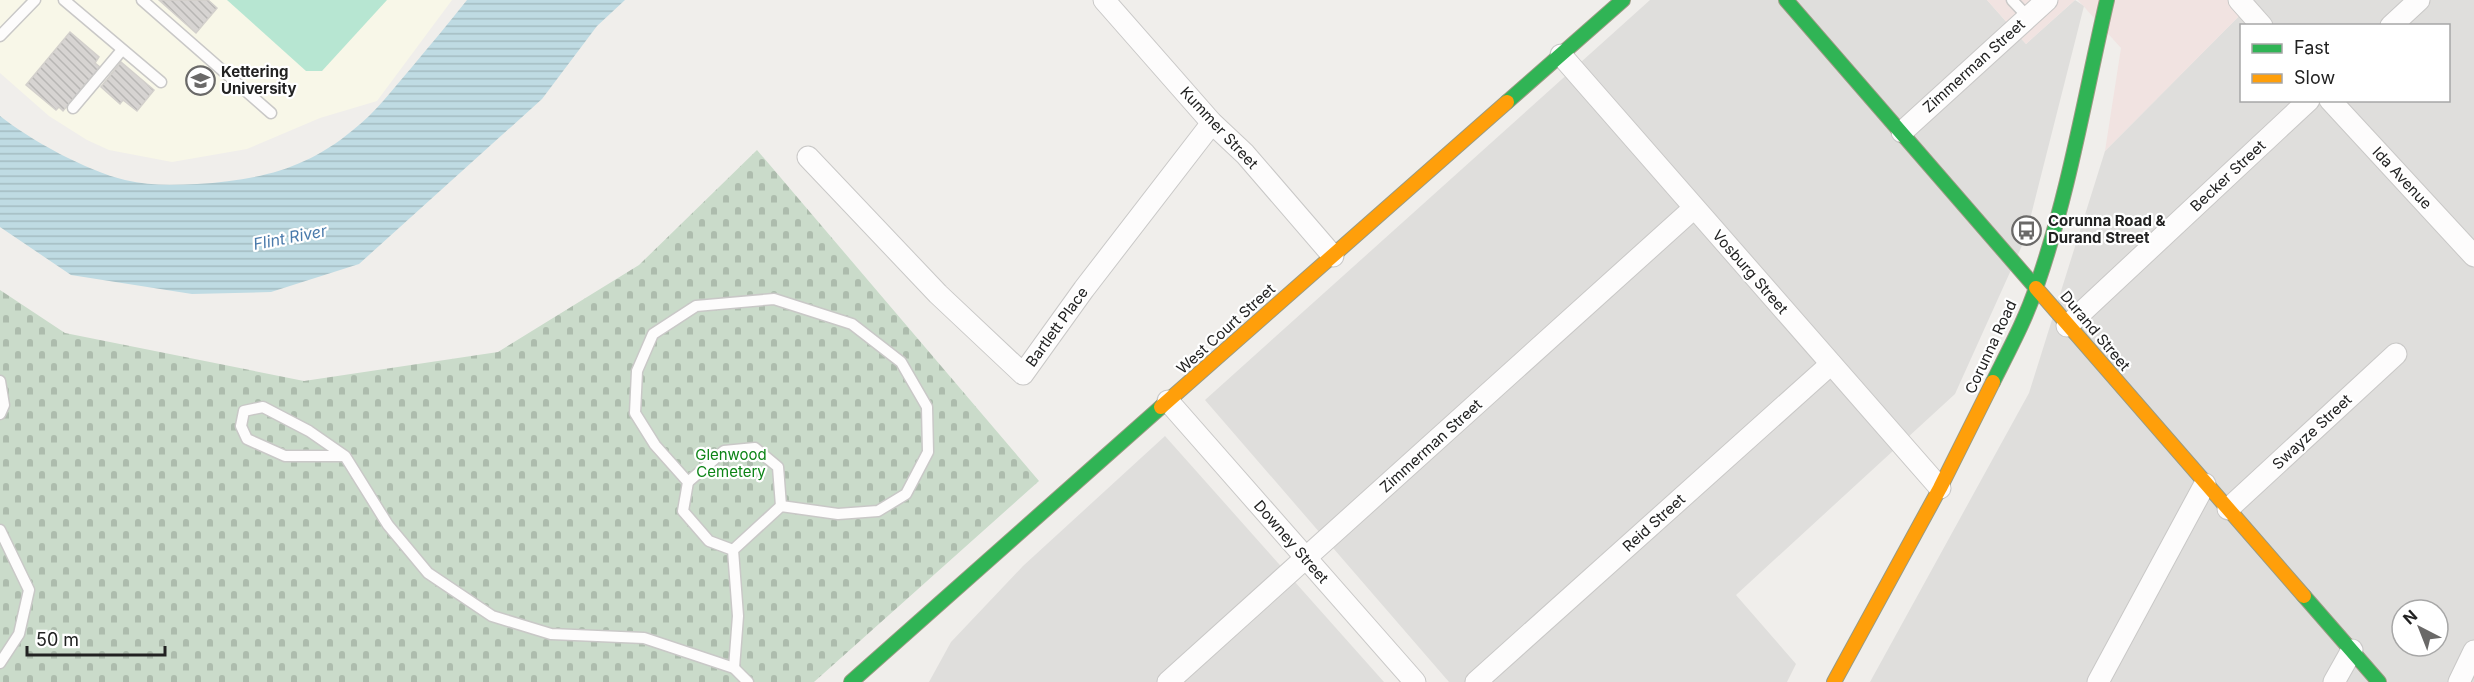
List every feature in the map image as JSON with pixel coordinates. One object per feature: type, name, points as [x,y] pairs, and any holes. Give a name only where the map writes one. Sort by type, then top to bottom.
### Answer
[{"type":"street","name":"Kummer Street","points":[[1104,0],[1212,123],[1245,154],[1333,256]]},
{"type":"street","name":"West Court Street","points":[[851,682],[1623,0]]},
{"type":"street","name":"Durand Street","points":[[1786,0],[2037,286],[2067,326],[2379,682]]},
{"type":"street","name":"Zimmerman Street","points":[[1902,132],[2047,0]]},
{"type":"street","name":"Corunna Road","points":[[1834,682],[1940,488],[2018,332],[2037,286],[2060,205],[2108,0]]},
{"type":"street","points":[[2239,0],[2260,24]]},
{"type":"street","points":[[2393,24],[2418,0]]},
{"type":"street","name":"Vosburg Street","points":[[1561,55],[1940,488]]},
{"type":"street","name":"Becker Street","points":[[2067,326],[2308,102]]},
{"type":"street","name":"Ida Avenue","points":[[2332,102],[2474,256]]},
{"type":"street","name":"Bartlett Place","points":[[808,157],[938,294],[1023,374],[1084,288],[1212,123]]},
{"type":"street","name":"Zimmerman Street","points":[[1168,682],[1694,208]]},
{"type":"street","name":"Swayze Street","points":[[2228,509],[2396,354]]},
{"type":"street","name":"Reid Street","points":[[1476,682],[1831,364]]},
{"type":"street","name":"Downey Street","points":[[1168,402],[1414,682]]},
{"type":"street","points":[[2097,682],[2205,484]]},
{"type":"street","points":[[2334,682],[2352,650]]},
{"type":"street","points":[[2459,682],[2474,651]]},
{"type":"lane","points":[[0,36],[35,0]]},
{"type":"lane","points":[[64,0],[161,82]]},
{"type":"lane","points":[[142,0],[271,113]]},
{"type":"lane","points":[[2012,0],[2028,17]]},
{"type":"lane","points":[[73,108],[122,50]]},
{"type":"lane","points":[[688,482],[655,445],[635,412],[637,371],[653,334],[696,306],[774,299],[852,324],[861,330],[901,362],[927,407],[928,452],[906,494],[878,511],[838,514],[781,506]]},
{"type":"lane","points":[[0,381],[4,405],[0,414]]},
{"type":"lane","points":[[345,456],[285,456],[247,439],[241,426],[244,411],[263,407],[309,431],[345,456],[388,525],[428,573],[492,616],[551,634],[644,638],[734,668],[748,682]]},
{"type":"lane","points":[[733,550],[709,541],[683,511],[688,482],[724,450],[755,448],[778,467],[781,506]]},
{"type":"lane","points":[[733,550],[781,506]]},
{"type":"lane","points":[[0,530],[29,590],[19,634],[0,663]]},
{"type":"lane","points":[[733,550],[738,616],[734,668]]},
{"type":"shaded area","name":"Kettering University","points":[[0,0],[452,0],[377,101],[320,118],[247,149],[172,162],[109,150],[87,140],[49,116],[0,73]]},
{"type":"shaded area","points":[[1650,0],[1987,0],[2026,44],[2075,0],[2084,6],[2025,239],[1955,394],[1736,595],[1796,664],[1787,682],[1449,682],[1205,400]]},
{"type":"shaded area","points":[[1987,0],[2075,0],[2026,44]]},
{"type":"shaded area","points":[[2078,0],[2255,0],[2105,151],[2121,48]]},
{"type":"shaded area","points":[[2255,0],[2474,0],[2474,682],[1870,682],[2029,393],[2105,151]]},
{"type":"shaded area","points":[[1165,436],[1384,682],[929,682],[951,642],[1023,566]]},
{"type":"green space","points":[[227,0],[387,0],[322,71],[306,71]]},
{"type":"green space","name":"Glenwood Cemetery","points":[[757,150],[1039,481],[814,682],[0,682],[0,290],[65,333],[304,381],[498,352],[639,265]]},
{"type":"water","name":"Flint River","points":[[467,0],[625,0],[597,26],[542,99],[359,264],[271,292],[192,294],[71,275],[0,227],[0,116],[60,154],[94,170],[125,180],[170,185],[240,180],[261,176],[299,164],[317,155],[361,123],[391,92]]},
{"type":"building","points":[[159,0],[208,0],[217,8],[196,33]]},
{"type":"building","points":[[70,32],[99,57],[95,63],[100,67],[63,111],[59,107],[56,110],[26,85]]},
{"type":"building","points":[[121,62],[154,90],[137,111],[123,100],[120,104],[101,87]]},
{"type":"traffic: fast","points":[[1507,102],[1623,0]]},
{"type":"traffic: fast","points":[[1786,0],[2036,288]]},
{"type":"traffic: fast","points":[[1993,382],[2028,310],[2048,250],[2067,179],[2107,0]]},
{"type":"traffic: fast","points":[[851,682],[1161,407]]},
{"type":"traffic: fast","points":[[2304,596],[2379,682]]},
{"type":"traffic: slow","points":[[1161,407],[1507,102]]},
{"type":"traffic: slow","points":[[2036,288],[2304,596]]},
{"type":"traffic: slow","points":[[1834,682],[1940,488],[1993,382]]},
{"type":"place","name":"Kettering University","points":[[200,81]]},
{"type":"place","name":"Corunna Road & Durand Street","points":[[2027,230]]}]
